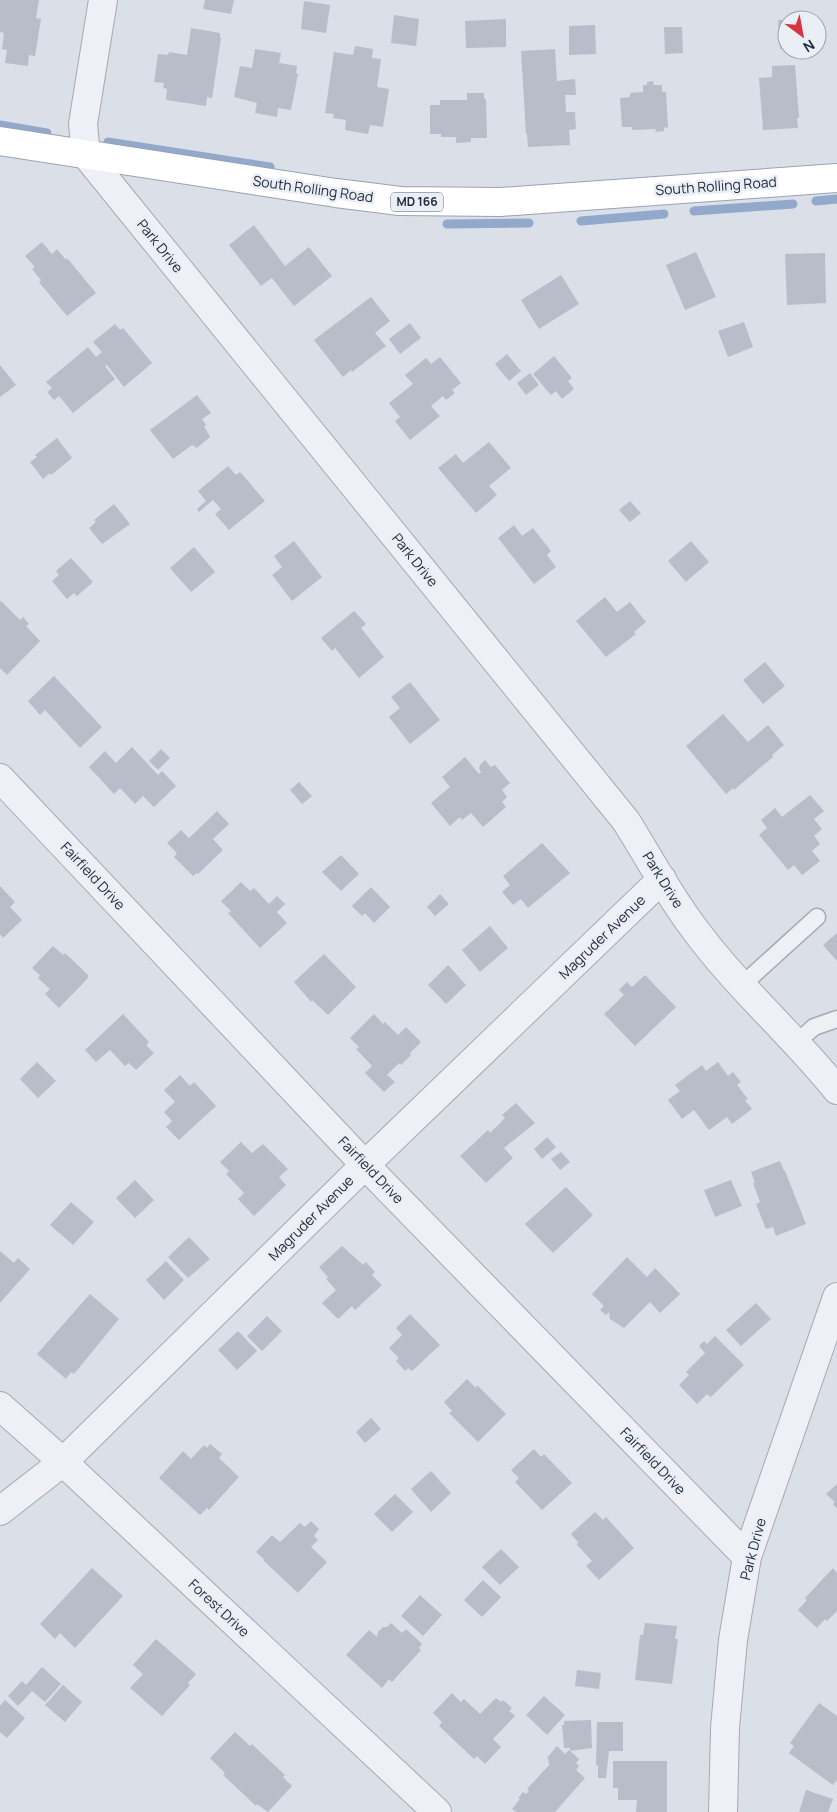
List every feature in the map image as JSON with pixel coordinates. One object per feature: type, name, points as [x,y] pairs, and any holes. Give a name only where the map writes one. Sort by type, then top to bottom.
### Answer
[{"type":"main road","name":"South Rolling Road","points":[[0,141],[336,193],[400,201],[500,202],[837,178]]},
{"type":"street","points":[[86,155],[83,124],[103,0]]},
{"type":"street","name":"Park Drive","points":[[86,155],[626,821],[693,927],[741,986],[814,1061],[837,1090]]},
{"type":"street","name":"Fairfield Drive","points":[[0,778],[365,1165],[747,1558]]},
{"type":"street","name":"Magruder Avenue","points":[[0,1511],[63,1462],[365,1165],[662,880]]},
{"type":"street","name":"Park Drive","points":[[723,1812],[725,1728],[733,1640],[747,1558],[837,1297]]},
{"type":"street","name":"Forest Drive","points":[[0,1406],[63,1462],[437,1812]]},
{"type":"lane","points":[[741,986],[817,917]]},
{"type":"lane","points":[[796,1043],[814,1027],[837,1018]]},
{"type":"building","points":[[0,0],[39,0],[36,18],[41,19],[35,56],[29,55],[28,66],[5,63],[7,50],[2,49],[4,33],[0,32]]},
{"type":"building","points":[[205,0],[234,0],[231,14],[203,9]]},
{"type":"building","points":[[304,1],[330,5],[326,33],[301,29]]},
{"type":"building","points":[[394,15],[419,19],[416,46],[391,43]]},
{"type":"building","points":[[506,19],[506,47],[466,48],[465,21]]},
{"type":"building","points":[[595,25],[596,54],[569,55],[569,26]]},
{"type":"building","points":[[664,27],[682,27],[683,53],[665,54]]},
{"type":"building","points":[[191,28],[220,33],[221,38],[212,98],[207,97],[206,106],[166,100],[167,89],[163,88],[164,83],[154,82],[158,54],[168,55],[169,52],[187,55]]},
{"type":"building","points":[[355,46],[373,49],[372,58],[381,59],[377,87],[389,89],[383,127],[370,125],[368,134],[345,130],[346,120],[333,118],[334,114],[325,113],[334,52],[353,55]]},
{"type":"building","points":[[255,49],[281,53],[279,63],[297,66],[296,73],[298,74],[291,110],[278,108],[277,117],[255,113],[257,103],[234,97],[240,66],[252,68]]},
{"type":"building","points":[[555,49],[557,81],[575,79],[576,95],[565,95],[566,112],[575,112],[576,129],[569,130],[570,145],[528,147],[521,51]]},
{"type":"building","points":[[795,65],[798,128],[763,130],[759,78],[772,77],[772,66]]},
{"type":"building","points":[[653,81],[654,85],[662,85],[662,92],[666,92],[668,128],[664,127],[664,131],[655,132],[656,129],[632,130],[632,127],[622,127],[620,98],[630,97],[630,93],[643,92],[643,85]]},
{"type":"building","points":[[467,93],[484,93],[484,99],[486,99],[487,138],[471,138],[471,142],[456,143],[456,137],[441,137],[441,134],[430,134],[430,105],[440,105],[440,100],[467,100]]},
{"type":"building","points":[[254,225],[285,266],[309,247],[332,276],[294,306],[272,278],[261,286],[229,245]]},
{"type":"building","points":[[42,242],[52,254],[57,249],[66,260],[67,258],[96,293],[67,316],[39,282],[41,280],[32,269],[35,267],[25,256]]},
{"type":"building","points":[[696,252],[716,297],[685,310],[666,265]]},
{"type":"building","points":[[825,253],[826,303],[787,305],[785,254]]},
{"type":"building","points":[[561,275],[579,304],[539,329],[521,300]]},
{"type":"building","points":[[371,297],[390,321],[375,333],[386,346],[343,377],[314,340]]},
{"type":"building","points":[[744,322],[753,347],[728,357],[718,331]]},
{"type":"building","points":[[410,323],[421,338],[400,354],[389,339]]},
{"type":"building","points":[[115,324],[120,330],[123,328],[152,363],[124,387],[107,365],[105,366],[115,379],[73,413],[59,396],[54,400],[47,392],[52,388],[46,382],[88,347],[96,357],[102,352],[93,342]]},
{"type":"building","points":[[507,354],[521,371],[509,381],[495,364]]},
{"type":"building","points":[[554,356],[572,378],[568,381],[574,389],[562,399],[556,391],[551,395],[533,374]]},
{"type":"building","points":[[440,357],[461,383],[452,390],[455,393],[446,400],[443,396],[431,406],[440,416],[410,440],[395,421],[400,417],[389,403],[413,384],[405,375],[426,358],[431,364]]},
{"type":"building","points":[[0,365],[16,385],[0,397]]},
{"type":"building","points":[[530,373],[539,385],[526,395],[517,383]]},
{"type":"building","points":[[197,395],[211,413],[202,419],[210,437],[197,448],[192,445],[173,459],[150,430]]},
{"type":"building","points":[[57,438],[72,458],[43,479],[30,462],[37,457],[35,455]]},
{"type":"building","points":[[489,442],[511,468],[489,486],[497,495],[476,513],[438,468],[456,454],[463,463]]},
{"type":"building","points":[[228,466],[236,475],[240,472],[265,501],[229,530],[215,514],[221,509],[213,500],[199,512],[197,509],[206,501],[198,491]]},
{"type":"building","points":[[630,501],[641,513],[630,522],[619,510]]},
{"type":"building","points":[[114,504],[130,524],[102,544],[89,528],[96,522],[94,520]]},
{"type":"building","points":[[514,525],[522,536],[533,528],[551,551],[547,555],[556,567],[534,584],[498,538]]},
{"type":"building","points":[[294,541],[322,577],[292,601],[272,575],[282,567],[274,556]]},
{"type":"building","points":[[691,541],[709,562],[686,582],[668,561]]},
{"type":"building","points":[[194,547],[215,572],[191,592],[170,568]]},
{"type":"building","points":[[71,558],[93,582],[77,596],[74,593],[67,599],[52,581],[59,575],[56,571]]},
{"type":"building","points":[[605,597],[617,612],[630,602],[646,622],[634,632],[636,634],[606,657],[576,621]]},
{"type":"building","points":[[1,601],[20,620],[23,617],[29,624],[26,626],[40,641],[7,675],[0,668]]},
{"type":"building","points":[[354,611],[366,624],[361,628],[384,657],[359,678],[335,648],[332,651],[321,638]]},
{"type":"building","points":[[765,662],[785,686],[763,704],[743,680]]},
{"type":"building","points":[[54,676],[102,727],[80,748],[45,710],[40,715],[28,701]]},
{"type":"building","points":[[410,682],[440,720],[410,744],[389,717],[400,708],[391,697]]},
{"type":"building","points":[[723,714],[748,742],[768,725],[784,745],[772,755],[773,757],[734,790],[733,788],[726,794],[686,746]]},
{"type":"building","points":[[132,747],[158,775],[162,771],[176,786],[154,807],[143,796],[135,804],[120,788],[114,794],[89,767],[105,751],[116,763]]},
{"type":"building","points":[[161,749],[170,758],[158,770],[149,761]]},
{"type":"building","points":[[465,757],[479,774],[481,772],[479,769],[480,765],[485,760],[491,767],[495,765],[510,783],[502,790],[507,797],[502,802],[506,807],[483,827],[471,813],[462,820],[460,817],[450,826],[431,803],[450,787],[442,777]]},
{"type":"building","points":[[299,782],[312,796],[302,804],[290,790]]},
{"type":"building","points":[[810,795],[824,811],[814,819],[822,829],[814,836],[820,844],[812,851],[820,861],[802,875],[794,865],[788,870],[759,835],[767,828],[761,820],[775,808],[782,817]]},
{"type":"building","points":[[217,811],[229,824],[213,839],[223,850],[198,874],[196,873],[193,876],[174,857],[177,853],[167,843],[181,830],[189,838]]},
{"type":"building","points":[[542,843],[570,873],[528,908],[521,899],[513,905],[502,892],[510,885],[503,876]]},
{"type":"building","points":[[341,855],[359,874],[341,891],[322,872]]},
{"type":"building","points":[[241,882],[250,891],[254,888],[269,904],[277,896],[285,904],[277,912],[287,923],[260,948],[228,913],[231,911],[221,901]]},
{"type":"building","points":[[0,886],[15,902],[10,907],[22,920],[3,938],[0,934]]},
{"type":"building","points":[[371,887],[390,907],[374,923],[365,913],[362,916],[352,906]]},
{"type":"building","points":[[440,894],[449,904],[435,916],[427,907]]},
{"type":"building","points":[[490,926],[508,948],[480,972],[462,950]]},
{"type":"building","points":[[837,933],[837,961],[823,945]]},
{"type":"building","points":[[53,946],[63,955],[65,953],[88,975],[88,978],[59,1008],[45,994],[50,989],[38,978],[40,975],[32,968]]},
{"type":"building","points":[[324,954],[356,987],[328,1015],[312,1000],[311,1002],[294,982]]},
{"type":"building","points":[[448,965],[466,985],[446,1004],[428,985]]},
{"type":"building","points":[[645,975],[676,1007],[635,1046],[604,1014],[624,995],[619,990],[627,982],[632,987]]},
{"type":"building","points":[[123,1014],[149,1042],[146,1045],[154,1053],[136,1070],[129,1063],[125,1066],[110,1050],[96,1062],[85,1050]]},
{"type":"building","points":[[374,1014],[383,1024],[385,1022],[398,1035],[406,1027],[421,1042],[401,1065],[399,1063],[387,1075],[395,1082],[384,1092],[365,1073],[372,1066],[356,1049],[359,1047],[350,1038]]},
{"type":"building","points":[[37,1062],[56,1081],[38,1098],[20,1079]]},
{"type":"building","points":[[718,1062],[728,1076],[733,1072],[741,1082],[737,1085],[748,1099],[745,1100],[752,1109],[732,1124],[727,1117],[709,1130],[694,1110],[682,1119],[668,1100],[680,1091],[675,1085],[702,1065],[706,1071]]},
{"type":"building","points":[[180,1075],[190,1086],[194,1082],[216,1106],[179,1140],[166,1127],[172,1121],[164,1112],[175,1102],[164,1090]]},
{"type":"building","points":[[516,1103],[535,1123],[504,1148],[513,1158],[486,1183],[460,1156],[488,1130],[490,1133],[505,1118],[502,1115]]},
{"type":"building","points":[[547,1137],[556,1147],[542,1159],[534,1149]]},
{"type":"building","points":[[241,1142],[252,1153],[263,1144],[288,1169],[279,1177],[286,1185],[254,1216],[238,1199],[244,1193],[226,1174],[229,1171],[220,1162]]},
{"type":"building","points":[[561,1152],[570,1162],[560,1170],[551,1159]]},
{"type":"building","points":[[780,1161],[806,1224],[776,1236],[773,1227],[766,1229],[756,1204],[760,1202],[751,1172]]},
{"type":"building","points":[[135,1180],[154,1200],[135,1218],[116,1198]]},
{"type":"building","points":[[731,1180],[742,1206],[715,1217],[704,1190]]},
{"type":"building","points":[[566,1187],[593,1215],[553,1253],[525,1224]]},
{"type":"building","points":[[71,1202],[94,1222],[73,1245],[50,1225]]},
{"type":"building","points":[[189,1237],[210,1259],[188,1278],[168,1257]]},
{"type":"building","points":[[342,1246],[363,1265],[366,1262],[375,1272],[372,1275],[382,1285],[355,1310],[352,1306],[338,1319],[322,1303],[336,1290],[326,1279],[328,1277],[319,1267]]},
{"type":"building","points":[[0,1251],[14,1263],[18,1258],[30,1269],[0,1303]]},
{"type":"building","points":[[627,1257],[647,1277],[655,1268],[680,1294],[660,1313],[650,1302],[624,1328],[610,1319],[609,1312],[606,1315],[600,1310],[604,1306],[592,1294]]},
{"type":"building","points":[[166,1261],[184,1280],[164,1300],[146,1280]]},
{"type":"building","points":[[90,1294],[119,1319],[74,1374],[71,1372],[66,1379],[37,1354]]},
{"type":"building","points":[[756,1303],[771,1319],[741,1346],[726,1330]]},
{"type":"building","points":[[410,1314],[440,1345],[412,1371],[408,1368],[405,1371],[396,1361],[399,1358],[389,1348],[402,1335],[396,1328]]},
{"type":"building","points":[[267,1316],[282,1331],[262,1351],[247,1336]]},
{"type":"building","points":[[238,1331],[257,1351],[237,1370],[218,1350]]},
{"type":"building","points":[[715,1336],[744,1365],[711,1397],[707,1394],[697,1404],[679,1385],[689,1375],[686,1372],[705,1353],[699,1346],[704,1341],[707,1344]]},
{"type":"building","points":[[467,1379],[476,1388],[477,1385],[506,1414],[478,1442],[449,1413],[452,1411],[444,1402]]},
{"type":"building","points":[[371,1418],[381,1429],[365,1443],[356,1432]]},
{"type":"building","points":[[210,1444],[222,1454],[219,1458],[239,1477],[209,1510],[207,1508],[200,1515],[159,1478],[183,1451],[191,1459],[204,1445],[207,1448]]},
{"type":"building","points":[[534,1449],[541,1457],[544,1454],[572,1483],[542,1510],[515,1482],[519,1478],[511,1470]]},
{"type":"building","points":[[431,1471],[451,1493],[431,1512],[411,1489]]},
{"type":"building","points":[[837,1484],[837,1509],[833,1504],[835,1502],[826,1494]]},
{"type":"building","points":[[395,1494],[413,1512],[392,1532],[374,1514]]},
{"type":"building","points":[[595,1512],[603,1520],[606,1517],[634,1548],[599,1580],[586,1566],[592,1561],[577,1545],[578,1542],[571,1534]]},
{"type":"building","points":[[311,1521],[319,1529],[314,1536],[318,1540],[311,1547],[327,1562],[298,1593],[256,1552],[272,1535],[280,1542],[300,1523],[305,1527]]},
{"type":"building","points":[[501,1549],[519,1567],[500,1585],[482,1567]]},
{"type":"building","points":[[92,1568],[123,1596],[75,1648],[60,1633],[55,1639],[40,1624]]},
{"type":"building","points":[[833,1568],[837,1573],[837,1611],[827,1621],[825,1619],[817,1628],[798,1610],[807,1600],[805,1598]]},
{"type":"building","points":[[483,1580],[501,1597],[482,1617],[464,1600]]},
{"type":"building","points":[[420,1595],[442,1615],[423,1636],[401,1616]]},
{"type":"building","points":[[391,1623],[402,1633],[406,1629],[422,1644],[419,1648],[421,1650],[392,1682],[389,1679],[382,1688],[346,1655],[369,1630],[377,1637],[378,1632],[383,1627],[387,1627]]},
{"type":"building","points":[[645,1623],[677,1626],[675,1639],[678,1639],[672,1684],[635,1680],[640,1635],[643,1635]]},
{"type":"building","points":[[156,1639],[196,1674],[188,1683],[190,1685],[162,1716],[130,1688],[143,1674],[133,1665]]},
{"type":"building","points":[[42,1667],[61,1684],[45,1702],[32,1691],[18,1706],[8,1696],[22,1681],[26,1685]]},
{"type":"building","points":[[577,1670],[601,1673],[599,1689],[575,1686]]},
{"type":"building","points":[[63,1685],[82,1702],[65,1722],[45,1705]]},
{"type":"building","points":[[452,1693],[461,1702],[464,1699],[480,1714],[496,1698],[501,1702],[503,1700],[512,1708],[509,1711],[515,1716],[493,1739],[501,1747],[485,1764],[477,1756],[474,1759],[439,1726],[442,1722],[433,1713]]},
{"type":"building","points":[[544,1696],[565,1715],[547,1735],[526,1715]]},
{"type":"building","points":[[5,1700],[25,1718],[7,1738],[0,1732],[0,1706]]},
{"type":"building","points":[[819,1703],[837,1716],[837,1780],[833,1785],[789,1753],[794,1746],[790,1743]]},
{"type":"building","points":[[591,1720],[592,1748],[570,1751],[570,1748],[564,1748],[562,1725],[564,1725],[564,1721]]},
{"type":"building","points":[[597,1722],[623,1722],[623,1751],[609,1751],[606,1778],[598,1778],[598,1765],[596,1765]]},
{"type":"building","points":[[235,1732],[250,1746],[252,1744],[285,1775],[283,1777],[292,1786],[268,1812],[257,1804],[256,1806],[223,1775],[225,1773],[210,1758]]},
{"type":"building","points":[[557,1746],[565,1754],[569,1750],[579,1759],[576,1763],[579,1766],[576,1770],[585,1778],[555,1812],[516,1812],[512,1809],[520,1799],[518,1798],[523,1792],[526,1794],[529,1791],[527,1789],[550,1764],[547,1758]]},
{"type":"building","points":[[613,1761],[667,1761],[667,1812],[636,1812],[637,1800],[618,1800],[618,1788],[613,1788]]},
{"type":"building","points":[[806,1790],[833,1799],[828,1812],[799,1812]]},
{"type":"waterway","points":[[0,125],[47,133]]},
{"type":"waterway","points":[[108,142],[270,167]]},
{"type":"waterway","points":[[816,201],[837,199]]},
{"type":"waterway","points":[[694,211],[793,204]]},
{"type":"waterway","points":[[581,221],[664,214]]},
{"type":"waterway","points":[[447,224],[529,223]]}]
